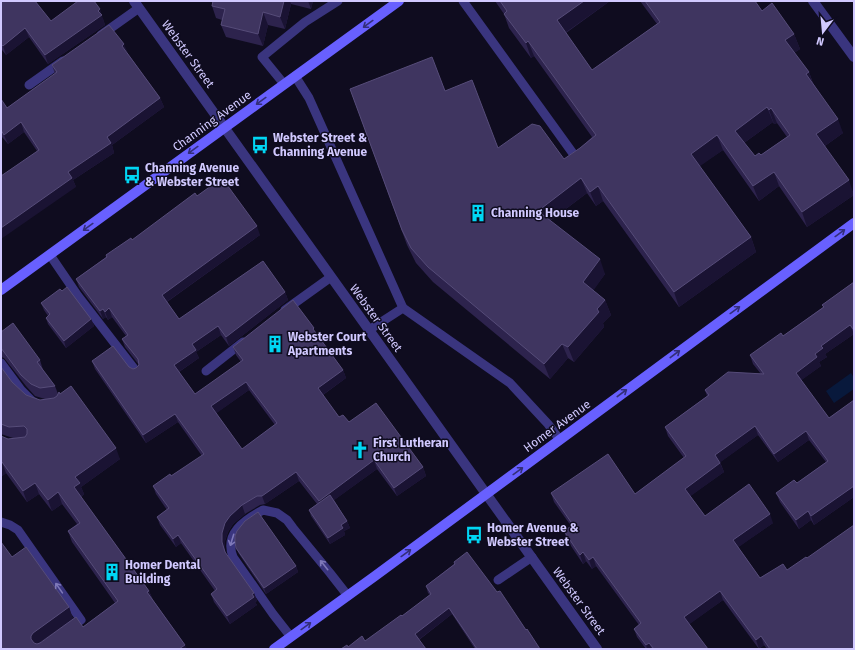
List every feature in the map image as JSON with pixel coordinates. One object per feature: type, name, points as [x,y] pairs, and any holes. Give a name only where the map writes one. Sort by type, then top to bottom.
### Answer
[{"type":"street","name":"Channing Avenue","points":[[1,290],[399,1]]},
{"type":"street","points":[[813,1],[854,57]]},
{"type":"street","name":"Webster Street","points":[[137,5],[597,649]]},
{"type":"street","name":"Homer Avenue","points":[[274,649],[854,223]]},
{"type":"lane","points":[[284,84],[262,57],[305,22],[338,1]]},
{"type":"lane","points":[[463,1],[577,159]]},
{"type":"lane","points":[[94,40],[137,5]]},
{"type":"lane","points":[[29,85],[68,58]]},
{"type":"lane","points":[[295,76],[309,98],[403,308],[510,383],[548,424],[560,440]]},
{"type":"lane","points":[[50,255],[78,296],[136,371]]},
{"type":"lane","points":[[281,313],[331,277]]},
{"type":"lane","points":[[369,330],[403,308]]},
{"type":"lane","points":[[206,371],[249,337]]},
{"type":"lane","points":[[1,362],[21,390],[32,402],[44,405]]},
{"type":"lane","points":[[291,637],[232,557],[230,551],[230,543],[234,533],[240,525],[251,516],[263,510],[277,513],[287,520],[348,596]]},
{"type":"lane","points":[[1,522],[18,530],[82,620],[64,632]]},
{"type":"lane","points":[[498,580],[532,557]]},
{"type":"water","points":[[851,373],[854,378],[854,389],[834,403],[826,391]]},
{"type":"building","points":[[1,1],[35,1],[51,21],[78,1],[94,1],[100,9],[98,11],[102,15],[45,55],[25,28],[3,46],[1,44]]},
{"type":"building","points":[[213,1],[284,1],[280,17],[263,12],[258,34],[221,25],[225,9],[212,6]]},
{"type":"building","points":[[500,1],[584,1],[557,20],[592,70],[660,22],[645,1],[755,1],[762,11],[772,3],[794,34],[785,40],[809,72],[806,74],[838,119],[816,134],[849,180],[802,212],[774,172],[753,186],[717,135],[691,154],[751,237],[674,292],[598,186],[590,192],[581,178],[538,211],[600,259],[583,282],[605,300],[597,309],[599,312],[568,347],[562,344],[544,364],[428,267],[411,248],[402,230],[350,89],[432,57],[445,91],[472,80],[498,148],[532,124],[540,126],[564,159],[596,135],[528,41],[526,43],[504,14],[507,11]],"holes":[[[767,107],[769,110],[771,108],[790,135],[761,155],[759,153],[755,156],[735,131]]]},
{"type":"building","points":[[109,25],[124,44],[122,46],[160,98],[107,137],[111,143],[68,172],[72,178],[1,228],[1,176],[39,150],[21,122],[4,135],[1,130],[1,99],[7,108],[57,72],[52,65]]},
{"type":"building","points":[[222,178],[257,226],[162,295],[179,319],[263,261],[285,292],[226,337],[218,326],[192,344],[196,350],[174,365],[195,394],[243,360],[233,347],[293,300],[343,370],[318,388],[339,417],[343,415],[349,422],[376,403],[423,467],[394,488],[374,460],[319,501],[296,472],[262,496],[257,496],[242,505],[225,523],[222,533],[222,542],[225,552],[254,593],[252,594],[254,597],[227,616],[211,594],[217,589],[178,535],[173,539],[157,517],[169,508],[153,486],[204,454],[175,414],[143,435],[92,361],[113,346],[129,367],[133,369],[136,368],[139,365],[138,359],[122,339],[128,335],[109,308],[105,312],[103,309],[100,311],[76,279],[107,257],[106,255],[131,238],[132,240],[195,193],[197,196]],"holes":[[[246,382],[277,423],[242,449],[211,406]]]},
{"type":"building","points":[[854,282],[854,330],[850,325],[821,346],[823,348],[815,354],[817,357],[796,373],[829,418],[854,400],[854,486],[811,516],[808,511],[796,520],[776,493],[794,480],[797,483],[828,461],[806,431],[774,454],[755,426],[715,455],[720,463],[685,489],[705,516],[749,484],[770,514],[733,540],[760,578],[783,564],[787,570],[854,525],[854,649],[770,649],[761,636],[756,640],[720,591],[684,617],[708,649],[654,649],[649,643],[646,645],[634,629],[641,623],[593,557],[589,560],[583,552],[580,555],[564,531],[573,525],[551,493],[608,454],[635,494],[686,456],[665,427],[709,395],[705,390],[728,372],[764,374],[750,355],[781,333],[783,336],[824,307],[822,305]]},
{"type":"building","points":[[67,287],[91,319],[64,341],[46,318],[50,314],[41,303],[60,289],[62,291]]},
{"type":"building","points":[[13,323],[40,360],[37,362],[55,386],[40,388],[31,384],[21,375],[1,348],[1,332]]},
{"type":"building","points":[[1,367],[12,382],[26,395],[40,400],[54,398],[59,392],[60,394],[71,386],[116,448],[75,477],[80,483],[74,487],[149,591],[147,592],[185,645],[179,649],[1,649],[1,542],[12,557],[26,547],[69,607],[33,633],[31,639],[34,643],[40,643],[76,617],[83,627],[118,601],[68,531],[80,523],[58,492],[48,500],[35,483],[23,491],[2,462],[1,463],[1,436],[8,439],[25,437],[27,434],[27,429],[24,426],[9,427],[1,424]]},
{"type":"building","points":[[330,495],[347,521],[341,525],[343,528],[328,538],[309,510]]},
{"type":"building","points":[[258,512],[296,566],[264,588],[236,548],[235,542],[237,531],[245,521]]},
{"type":"building","points":[[467,552],[497,592],[500,591],[540,649],[477,649],[449,608],[415,634],[426,649],[341,649],[347,645],[348,647],[362,636],[365,641],[431,594],[426,586],[455,564],[454,562]]},
{"type":"place","name":"Webster Street & Channing Avenue","points":[[260,145]]},
{"type":"place","name":"Channing Avenue & Webster Street","points":[[132,175]]},
{"type":"place","name":"Channing House","points":[[478,213]]},
{"type":"place","name":"Webster Court Apartments","points":[[275,344]]},
{"type":"place","name":"First Lutheran Church","points":[[360,450]]},
{"type":"place","name":"Homer Avenue & Webster Street","points":[[474,535]]},
{"type":"place","name":"Homer Dental Building","points":[[112,572]]}]
